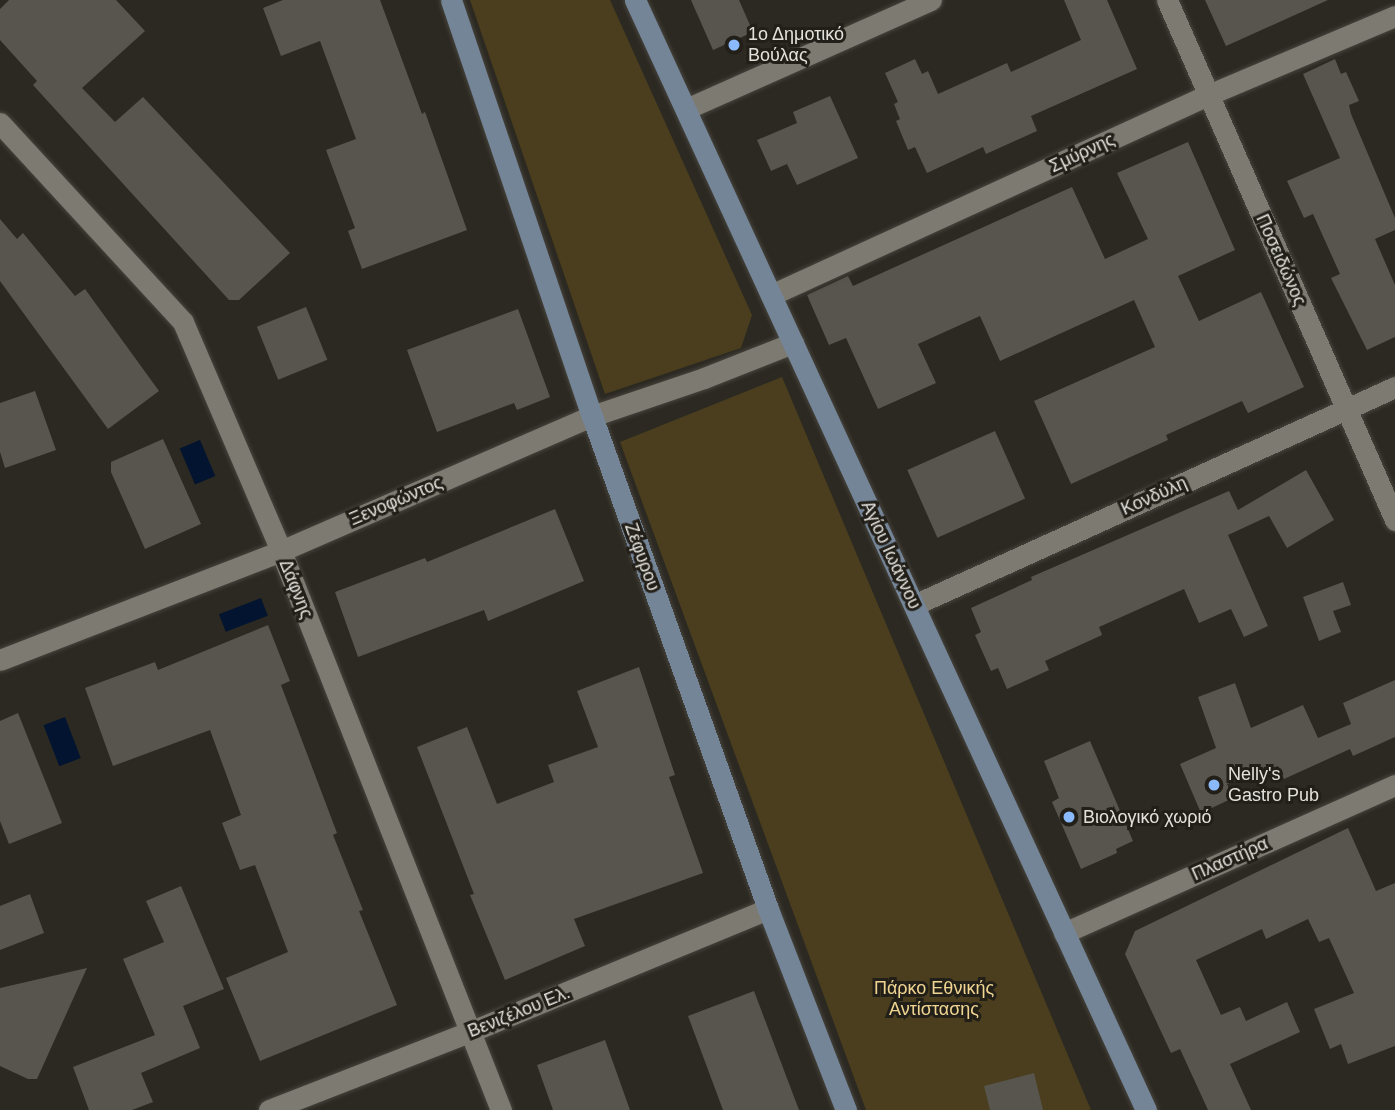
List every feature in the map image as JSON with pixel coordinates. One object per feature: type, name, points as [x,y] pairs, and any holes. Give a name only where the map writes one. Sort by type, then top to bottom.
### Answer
[{"type":"street","name":"Ζέφυρου","points":[[451,0],[592,416],[768,909],[846,1110]]},
{"type":"street","name":"Αγίου Ιωάννου","points":[[635,0],[1146,1110]]},
{"type":"street","points":[[686,109],[931,0]]},
{"type":"street","name":"Ποσειδώνος","points":[[1167,0],[1395,520]]},
{"type":"street","name":"Σμύρνης","points":[[771,295],[1208,95],[1395,16]]},
{"type":"street","name":"Δάφνης","points":[[0,123],[183,322],[281,551],[501,1110]]},
{"type":"street","name":"Ξενοφώντος","points":[[0,660],[281,551],[592,416],[704,378],[793,343]]},
{"type":"street","name":"Κονδύλη","points":[[914,605],[1395,387]]},
{"type":"street","name":"Πλαστήρα","points":[[1064,933],[1395,785]]},
{"type":"street","name":"Βενιζέλου Ελ.","points":[[269,1110],[472,1031],[768,909]]},
{"type":"green space","points":[[470,0],[610,0],[752,315],[741,348],[605,394]]},
{"type":"green space","name":"Πάρκο Εθνικής Αντίστασης","points":[[782,377],[1091,1110],[866,1110],[620,442]]},
{"type":"water","points":[[200,440],[215,476],[195,484],[180,449]]},
{"type":"water","points":[[261,598],[268,616],[226,632],[219,614]]},
{"type":"water","points":[[65,717],[81,758],[59,766],[44,725]]},
{"type":"building","points":[[9,0],[116,0],[145,31],[82,88],[115,122],[143,97],[290,253],[239,300],[229,300],[33,85],[37,81],[0,40],[0,9]]},
{"type":"building","points":[[283,0],[380,0],[422,114],[425,112],[467,230],[362,269],[348,231],[355,228],[326,150],[356,139],[320,41],[281,56],[263,8]]},
{"type":"building","points":[[691,0],[739,0],[753,32],[713,50]]},
{"type":"building","points":[[1064,0],[1107,0],[1137,69],[1031,116],[1037,131],[986,154],[983,147],[927,173],[915,147],[908,150],[896,121],[900,119],[894,104],[898,102],[885,73],[915,59],[922,74],[928,71],[938,94],[1007,63],[1011,72],[1081,40]]},
{"type":"building","points":[[1205,0],[1328,0],[1226,46]]},
{"type":"building","points":[[1335,59],[1341,74],[1346,72],[1359,101],[1349,105],[1351,114],[1395,218],[1395,230],[1375,239],[1395,285],[1395,337],[1367,350],[1331,278],[1340,274],[1313,214],[1304,218],[1287,181],[1340,158],[1303,74]]},
{"type":"building","points":[[830,96],[858,158],[797,185],[787,164],[771,171],[757,140],[797,123],[793,112]]},
{"type":"building","points":[[1188,142],[1235,250],[1178,276],[1199,321],[1261,292],[1304,387],[1248,413],[1242,401],[1166,435],[1168,440],[1071,484],[1034,401],[1155,347],[1134,300],[1000,361],[980,316],[918,344],[936,383],[878,409],[846,338],[829,345],[807,295],[848,276],[853,286],[1072,187],[1105,259],[1148,239],[1117,173]]},
{"type":"building","points":[[0,219],[17,239],[23,233],[75,296],[85,289],[159,391],[108,429],[0,281]]},
{"type":"building","points":[[306,307],[327,360],[278,380],[257,327]]},
{"type":"building","points":[[518,309],[550,397],[517,410],[514,403],[437,432],[407,350]]},
{"type":"building","points":[[35,391],[56,450],[5,468],[0,452],[0,403]]},
{"type":"building","points":[[995,431],[1025,499],[937,538],[907,470]]},
{"type":"building","points":[[163,439],[201,524],[145,549],[111,472],[111,462]]},
{"type":"building","points":[[1306,470],[1334,520],[1287,548],[1269,516],[1228,535],[1268,626],[1244,637],[1231,609],[1199,623],[1184,589],[1099,627],[1102,635],[1045,661],[1049,670],[1007,689],[998,668],[991,671],[975,635],[981,632],[971,608],[1032,580],[1031,577],[1229,491],[1238,510]]},
{"type":"building","points":[[555,509],[584,581],[488,621],[484,610],[358,657],[335,592],[425,558],[427,562]]},
{"type":"building","points":[[1343,582],[1351,605],[1333,611],[1341,632],[1319,641],[1303,597]]},
{"type":"building","points":[[268,625],[290,681],[281,685],[337,833],[333,835],[363,910],[359,911],[397,1005],[260,1061],[226,978],[288,952],[255,865],[240,870],[222,823],[241,815],[210,730],[113,766],[85,688],[155,662],[158,670]]},
{"type":"building","points":[[639,667],[675,775],[669,777],[703,873],[574,919],[585,946],[505,980],[470,895],[474,894],[417,747],[467,727],[497,804],[554,782],[548,765],[598,747],[577,691]]},
{"type":"building","points":[[1395,680],[1395,737],[1353,756],[1350,749],[1284,779],[1278,766],[1227,784],[1233,798],[1201,813],[1180,764],[1216,748],[1198,697],[1235,683],[1251,728],[1303,705],[1318,738],[1351,724],[1343,703]]},
{"type":"building","points":[[18,713],[62,823],[9,844],[0,821],[0,721]]},
{"type":"building","points":[[1090,741],[1133,841],[1116,849],[1117,853],[1081,869],[1052,802],[1059,798],[1044,761]]},
{"type":"building","points":[[1348,828],[1376,891],[1395,883],[1395,1046],[1348,1064],[1341,1044],[1330,1049],[1314,1009],[1354,993],[1329,938],[1319,942],[1308,919],[1266,939],[1262,929],[1196,960],[1221,1015],[1240,1007],[1246,1021],[1287,1002],[1300,1032],[1230,1064],[1251,1110],[1208,1110],[1180,1049],[1171,1053],[1125,954],[1135,931]]},
{"type":"building","points":[[181,886],[224,989],[183,1006],[200,1048],[141,1073],[153,1102],[132,1110],[89,1110],[73,1067],[155,1035],[123,959],[164,942],[146,901]]},
{"type":"building","points":[[30,894],[44,933],[0,950],[0,906]]},
{"type":"building","points":[[87,968],[37,1079],[28,1079],[0,1066],[0,988]]},
{"type":"building","points":[[754,991],[799,1110],[723,1110],[688,1016]]},
{"type":"building","points":[[605,1040],[630,1110],[553,1110],[537,1065]]},
{"type":"building","points":[[1034,1073],[1043,1110],[990,1110],[984,1086]]},
{"type":"place","name":"1ο Δημοτικό Βούλας","points":[[734,45]]},
{"type":"place","name":"Nelly's Gastro Pub","points":[[1214,785]]},
{"type":"place","name":"Βιολογικό χωριό","points":[[1069,817]]}]
